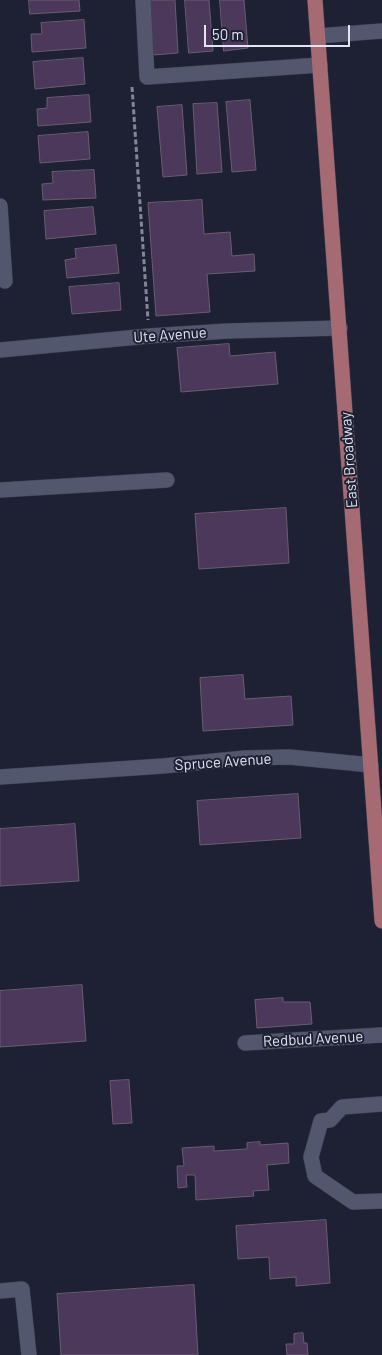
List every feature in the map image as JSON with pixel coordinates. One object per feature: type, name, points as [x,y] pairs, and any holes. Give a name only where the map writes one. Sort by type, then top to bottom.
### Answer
[{"type":"main road","name":"East Broadway","points":[[315,0],[382,921]]},
{"type":"street","points":[[143,0],[147,77],[320,64]]},
{"type":"street","points":[[318,36],[382,31]]},
{"type":"street","points":[[0,206],[5,281]]},
{"type":"street","name":"Ute Avenue","points":[[0,350],[149,336],[228,331],[340,328]]},
{"type":"street","points":[[0,490],[167,480]]},
{"type":"street","name":"Spruce Avenue","points":[[0,778],[245,758],[289,757],[372,765]]},
{"type":"street","name":"Redbud Avenue","points":[[244,1043],[382,1035]]},
{"type":"street","points":[[382,1104],[342,1107],[330,1120],[321,1121],[311,1157],[316,1176],[353,1202],[382,1201]]},
{"type":"street","points":[[0,1291],[22,1290],[29,1355]]},
{"type":"path","points":[[132,79],[149,336]]},
{"type":"building","points":[[29,0],[79,0],[80,11],[30,14]]},
{"type":"building","points":[[151,0],[175,0],[178,53],[153,55]]},
{"type":"building","points":[[185,0],[209,0],[213,51],[189,53]]},
{"type":"building","points":[[220,0],[244,0],[248,48],[224,51]]},
{"type":"building","points":[[84,20],[86,48],[32,52],[31,34],[42,34],[41,23]]},
{"type":"building","points":[[83,58],[85,84],[35,89],[33,62]]},
{"type":"building","points":[[89,95],[91,122],[38,126],[37,109],[47,108],[47,98]]},
{"type":"building","points":[[250,100],[256,170],[232,172],[226,102]]},
{"type":"building","points":[[217,103],[222,172],[197,174],[193,104]]},
{"type":"building","points":[[182,105],[187,175],[163,177],[157,107]]},
{"type":"building","points":[[88,132],[90,159],[40,163],[38,136]]},
{"type":"building","points":[[94,170],[96,198],[43,200],[42,184],[53,183],[52,172]]},
{"type":"building","points":[[202,200],[204,234],[230,232],[232,256],[254,254],[255,271],[207,274],[210,312],[156,316],[148,203]]},
{"type":"building","points":[[93,207],[96,234],[46,239],[44,211]]},
{"type":"building","points":[[116,245],[119,273],[67,278],[65,260],[76,258],[75,249]]},
{"type":"building","points":[[119,283],[121,310],[72,314],[69,287]]},
{"type":"building","points":[[229,344],[230,356],[275,352],[278,384],[181,392],[177,348]]},
{"type":"building","points":[[286,508],[289,563],[199,569],[195,514]]},
{"type":"building","points":[[243,675],[245,699],[291,696],[293,725],[203,731],[200,678]]},
{"type":"building","points":[[298,794],[301,838],[200,845],[197,801]]},
{"type":"building","points":[[75,824],[79,881],[0,886],[0,829]]},
{"type":"building","points":[[82,985],[86,1041],[0,1047],[0,991]]},
{"type":"building","points":[[283,998],[283,1002],[310,1002],[312,1024],[257,1028],[255,1000]]},
{"type":"building","points":[[129,1080],[132,1123],[113,1124],[110,1081]]},
{"type":"building","points":[[260,1142],[260,1145],[288,1143],[289,1163],[267,1165],[269,1190],[253,1191],[254,1196],[196,1200],[195,1175],[186,1175],[187,1187],[178,1188],[177,1166],[184,1166],[182,1148],[214,1146],[214,1151],[247,1149],[247,1143]]},
{"type":"building","points":[[326,1220],[330,1283],[296,1286],[296,1277],[270,1279],[269,1257],[238,1259],[236,1226]]},
{"type":"building","points":[[194,1285],[198,1355],[61,1355],[57,1294]]},
{"type":"building","points":[[303,1333],[304,1343],[307,1343],[308,1355],[287,1355],[286,1344],[294,1344],[294,1334]]}]
